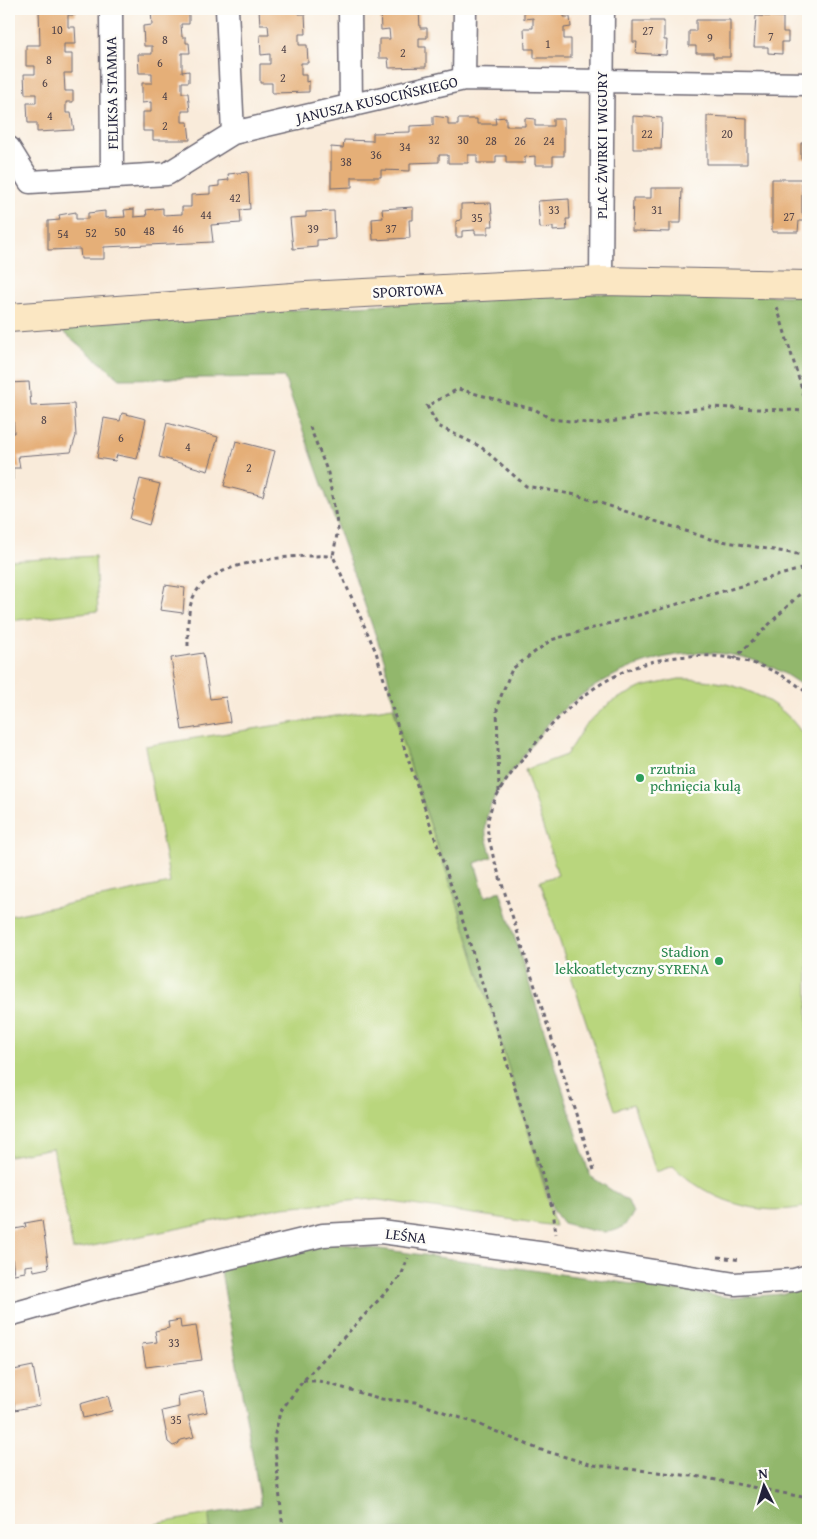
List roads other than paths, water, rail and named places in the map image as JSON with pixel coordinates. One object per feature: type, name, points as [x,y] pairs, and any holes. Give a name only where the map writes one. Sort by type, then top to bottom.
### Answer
[{"type":"street","name":"FELIKSA STAMMA","points":[[111,9],[112,177]]},
{"type":"street","points":[[227,9],[233,133]]},
{"type":"street","points":[[350,9],[351,106]]},
{"type":"street","points":[[464,79],[465,9]]},
{"type":"street","name":"PLAC ŻWIRKI I WIGURY","points":[[601,281],[603,9]]},
{"type":"street","name":"JANUSZA KUSOCIŃSKIEGO","points":[[9,148],[30,182],[166,174],[233,133],[464,79],[808,84]]},
{"type":"street","name":"SPORTOWA","points":[[9,318],[306,296],[601,281],[808,285]]},
{"type":"street","name":"LEŚNA","points":[[9,1315],[101,1289],[323,1236],[381,1232],[554,1255],[735,1284],[794,1280],[808,1276]]},
{"type":"place","name":"rzutnia pchnięcia kulą","points":[[640,778]]},
{"type":"place","name":"Stadion lekkoatletyczny SYRENA","points":[[719,961]]}]
